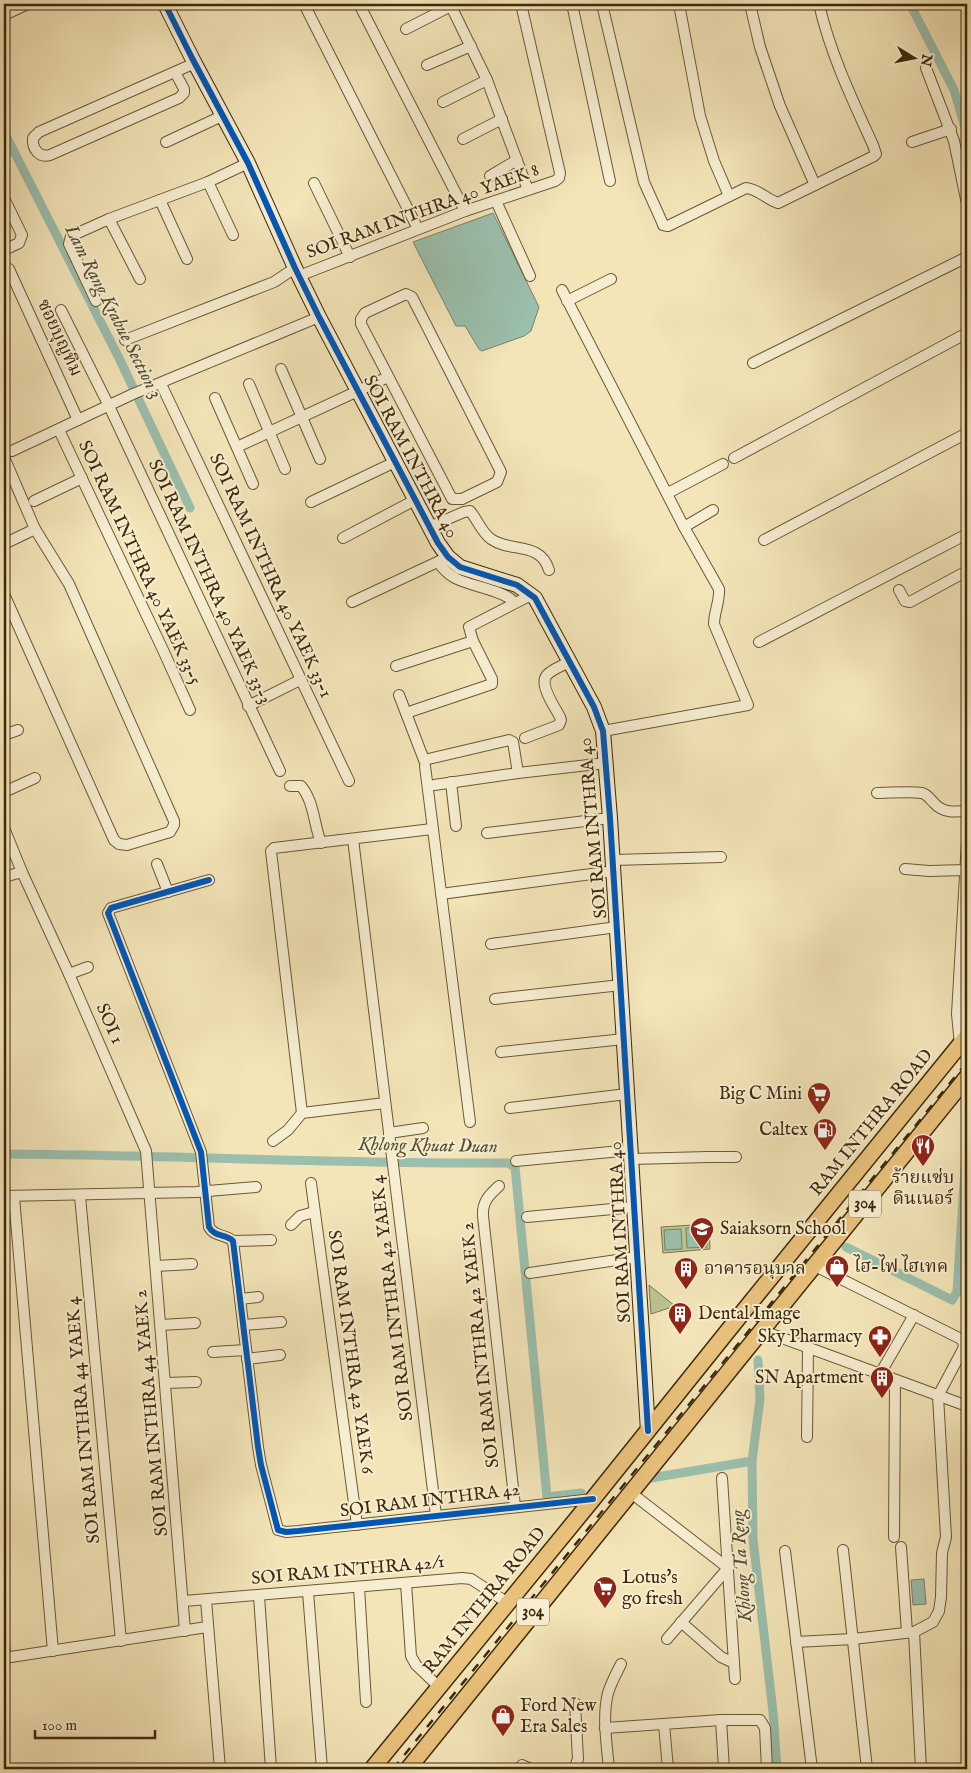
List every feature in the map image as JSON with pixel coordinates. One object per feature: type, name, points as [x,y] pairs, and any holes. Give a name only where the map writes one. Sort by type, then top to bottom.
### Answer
[{"type":"main road","name":"RAM INTHRA ROAD","points":[[372,1769],[508,1604],[750,1302],[964,1040]]},
{"type":"main road","name":"304","points":[[408,1769],[967,1077]]},
{"type":"main road","points":[[648,1431],[660,1456]]},
{"type":"street","points":[[4,15],[28,4]]},
{"type":"street","name":"SOI RAM INTHRA 40","points":[[165,4],[248,163],[319,317],[429,527],[443,559],[460,567],[517,584],[535,598],[594,707],[603,731],[621,985],[648,1431]]},
{"type":"street","points":[[304,4],[418,229]]},
{"type":"street","points":[[360,4],[465,211]]},
{"type":"street","name":"SOI RAM INTHRA 40 YAEK 8","points":[[125,340],[297,272],[350,257],[465,211],[559,178],[560,173],[521,4]]},
{"type":"street","points":[[572,4],[610,181]]},
{"type":"street","points":[[602,4],[644,182],[664,225],[673,224],[746,188],[752,188],[771,201],[778,203],[872,158],[876,154],[842,77],[822,20],[819,4]]},
{"type":"street","points":[[679,4],[700,116],[714,161],[729,196]]},
{"type":"street","points":[[750,4],[760,47],[780,106],[815,185]]},
{"type":"street","points":[[406,29],[451,5],[487,80],[528,190]]},
{"type":"street","points":[[427,65],[471,46]]},
{"type":"street","points":[[175,72],[184,89],[184,94],[179,98],[46,156],[40,154],[34,148],[33,138],[39,132],[195,63]]},
{"type":"street","points":[[926,68],[951,129],[967,204]]},
{"type":"street","points":[[443,102],[487,80]]},
{"type":"street","points":[[166,142],[222,116]]},
{"type":"street","points":[[463,139],[502,119]]},
{"type":"street","points":[[912,142],[951,129]]},
{"type":"street","points":[[490,176],[517,160]]},
{"type":"street","points":[[96,302],[68,241],[74,234],[208,182],[248,163]]},
{"type":"street","points":[[208,182],[233,235]]},
{"type":"street","points":[[314,183],[350,257]]},
{"type":"street","points":[[4,198],[22,235],[20,243],[4,250]]},
{"type":"street","points":[[160,200],[188,259]]},
{"type":"street","points":[[496,201],[530,276]]},
{"type":"street","points":[[109,219],[140,279]]},
{"type":"street","points":[[753,363],[967,257]]},
{"type":"street","name":"ซอยบุญทิม","points":[[9,269],[78,420]]},
{"type":"street","points":[[567,301],[611,278]]},
{"type":"street","points":[[562,290],[684,526],[719,589],[720,595],[714,612],[714,624],[748,704],[603,731]]},
{"type":"street","points":[[406,294],[412,297],[501,472],[497,482],[462,499],[452,499],[388,377],[361,324],[361,319],[365,313],[406,294]]},
{"type":"street","name":"SOI RAM INTHRA 40 YAEK 33-3","points":[[62,310],[280,771]]},
{"type":"street","points":[[4,594],[114,840],[119,844],[127,845],[170,832],[174,821],[70,584],[35,530],[8,454],[135,393],[161,384],[319,317]]},
{"type":"street","points":[[734,458],[967,333]]},
{"type":"street","points":[[281,369],[320,459]]},
{"type":"street","points":[[237,447],[300,416],[388,377]]},
{"type":"street","name":"SOI RAM INTHRA 40 YAEK 33-1","points":[[161,384],[349,781]]},
{"type":"street","points":[[248,384],[285,469]]},
{"type":"street","points":[[215,398],[252,484]]},
{"type":"street","name":"SOI RAM INTHRA 40 YAEK 33-5","points":[[59,430],[164,650],[190,710]]},
{"type":"street","points":[[764,540],[967,433]]},
{"type":"street","points":[[312,502],[395,462]]},
{"type":"street","points":[[668,493],[723,464]]},
{"type":"street","points":[[34,501],[82,478]]},
{"type":"street","points":[[343,538],[415,500]]},
{"type":"street","points":[[684,526],[713,510]]},
{"type":"street","points":[[429,527],[470,511],[490,539],[535,552],[543,557],[549,570]]},
{"type":"street","points":[[4,544],[35,530]]},
{"type":"street","points":[[759,642],[967,534]]},
{"type":"street","points":[[352,602],[443,559],[447,573],[457,579],[508,596],[514,603]]},
{"type":"street","points":[[899,590],[905,601],[910,602],[967,572]]},
{"type":"street","points":[[412,711],[492,684],[492,679],[473,641],[469,627],[531,595]]},
{"type":"street","points":[[396,666],[473,641]]},
{"type":"street","points":[[525,738],[559,725],[560,716],[544,685],[544,678],[548,673],[569,662]]},
{"type":"street","points":[[248,706],[300,680]]},
{"type":"street","points":[[399,695],[424,760],[509,740],[513,742],[518,773]]},
{"type":"street","points":[[4,736],[18,730]]},
{"type":"street","points":[[434,785],[606,763]]},
{"type":"street","points":[[425,766],[470,1122]]},
{"type":"street","points":[[4,792],[36,778]]},
{"type":"street","points":[[451,782],[456,826]]},
{"type":"street","points":[[290,786],[301,786],[303,789],[311,805],[321,843]]},
{"type":"street","points":[[877,793],[922,793],[929,797],[934,804],[951,813],[967,811]]},
{"type":"street","points":[[487,834],[610,818]]},
{"type":"street","name":"SOI 1","points":[[4,828],[147,1155],[150,1194]]},
{"type":"street","points":[[302,1113],[271,851],[274,848],[432,829]]},
{"type":"street","name":"SOI RAM INTHRA 42 YAEK 4","points":[[353,839],[436,1515]]},
{"type":"street","points":[[964,1040],[957,1025],[957,1006],[967,841]]},
{"type":"street","points":[[441,894],[613,865],[721,857]]},
{"type":"street","points":[[157,864],[168,892]]},
{"type":"street","points":[[905,869],[929,871],[966,870]]},
{"type":"street","points":[[4,877],[22,872]]},
{"type":"street","points":[[209,880],[111,908],[108,912],[201,1152],[204,1164],[208,1222],[211,1231],[233,1241],[271,1240]]},
{"type":"street","points":[[491,944],[617,927]]},
{"type":"street","points":[[69,974],[88,967]]},
{"type":"street","points":[[495,999],[621,985]]},
{"type":"street","points":[[501,1052],[624,1039]]},
{"type":"street","points":[[510,1108],[627,1094]]},
{"type":"street","points":[[274,1141],[288,1130],[302,1113],[385,1103]]},
{"type":"street","points":[[389,1133],[422,1128]]},
{"type":"street","points":[[516,1161],[631,1155],[736,1157]]},
{"type":"street","name":"SOI RAM INTHRA 42 YAEK 6","points":[[311,1183],[357,1525]]},
{"type":"street","name":"SOI RAM INTHRA 42 YAEK 2","points":[[499,1186],[488,1195],[482,1209],[515,1506]]},
{"type":"street","points":[[53,1651],[9,1196],[150,1194],[256,1187]]},
{"type":"street","name":"SOI RAM INTHRA 44 YAEK 2","points":[[150,1194],[186,1631]]},
{"type":"street","name":"SOI RAM INTHRA 44 YAEK 4","points":[[80,1196],[121,1641]]},
{"type":"street","points":[[527,1217],[634,1207]]},
{"type":"street","points":[[291,1225],[300,1216],[314,1212]]},
{"type":"street","points":[[233,1241],[247,1354]]},
{"type":"street","points":[[530,1272],[638,1257]]},
{"type":"street","points":[[156,1266],[192,1264]]},
{"type":"street","points":[[796,1642],[854,1639],[910,1632],[933,1622],[939,1611],[942,1597],[942,1553],[946,1537],[938,1396],[963,1349],[964,1343],[961,1338],[815,1266]]},
{"type":"street","points":[[240,1300],[258,1297]]},
{"type":"street","points":[[880,1374],[914,1314]]},
{"type":"street","points":[[243,1325],[281,1322]]},
{"type":"street","points":[[161,1325],[195,1323]]},
{"type":"street","points":[[762,1331],[967,1406]]},
{"type":"street","points":[[806,1437],[808,1348]]},
{"type":"street","points":[[213,1352],[280,1355]]},
{"type":"street","name":"SOI RAM INTHRA 42","points":[[247,1354],[261,1465],[278,1530],[286,1532],[593,1499]]},
{"type":"street","points":[[894,1537],[895,1380]]},
{"type":"street","points":[[166,1383],[196,1382]]},
{"type":"street","points":[[722,1478],[735,1679]]},
{"type":"street","points":[[630,1492],[728,1568]]},
{"type":"street","points":[[901,1547],[921,1769]]},
{"type":"street","points":[[785,1550],[812,1769]]},
{"type":"street","points":[[843,1550],[867,1769]]},
{"type":"street","points":[[667,1639],[728,1568]]},
{"type":"street","name":"SOI RAM INTHRA 42/1","points":[[184,1601],[468,1578],[508,1604]]},
{"type":"street","points":[[406,1583],[411,1656],[416,1665],[439,1687]]},
{"type":"street","points":[[359,1587],[366,1702]]},
{"type":"street","points":[[308,1592],[322,1769]]},
{"type":"street","points":[[259,1596],[271,1769]]},
{"type":"street","points":[[206,1600],[220,1769]]},
{"type":"street","points":[[681,1622],[721,1657],[734,1663]]},
{"type":"street","points":[[4,1639],[5,1658],[207,1627]]},
{"type":"street","points":[[609,1769],[606,1728],[608,1693],[621,1664]]},
{"type":"street","points":[[574,1769],[578,1759],[575,1704]]},
{"type":"street","points":[[606,1728],[756,1719],[762,1721],[764,1728],[767,1769]]},
{"type":"street","points":[[721,1720],[724,1769]]},
{"type":"street","points":[[664,1724],[668,1769]]},
{"type":"green space","points":[[709,1224],[710,1249],[663,1253],[661,1227]]},
{"type":"green space","points":[[649,1285],[675,1306],[651,1314]]},
{"type":"shaded area","points":[[493,213],[539,307],[531,331],[524,336],[482,351],[465,326],[456,326],[413,242]]},
{"type":"shaded area","points":[[706,1227],[707,1247],[687,1248],[686,1228]]},
{"type":"shaded area","points":[[681,1229],[682,1249],[665,1250],[664,1230]]},
{"type":"shaded area","points":[[924,1579],[926,1604],[913,1605],[911,1580]]},
{"type":"waterway","name":"Khlong Ta Reng","points":[[910,4],[954,90],[967,134]]},
{"type":"waterway","name":"Lam Rang Krabue Section 3","points":[[4,132],[119,358],[190,508]]},
{"type":"waterway","name":"Khlong Ta Reng","points":[[964,1024],[967,974]]},
{"type":"waterway","name":"Khlong Ta Reng","points":[[846,1247],[952,1300],[957,1292],[967,1138]]},
{"type":"waterway","name":"Khlong Khuat Duan","points":[[4,1154],[508,1163],[515,1167],[547,1497],[581,1493]]},
{"type":"waterway","name":"Khlong Ta Reng","points":[[758,1360],[760,1399],[752,1461],[753,1539],[773,1712],[777,1769]]},
{"type":"waterway","name":"Khlong Khuat Duan","points":[[651,1478],[752,1461]]},
{"type":"railway","points":[[393,1769],[967,1062]]},
{"type":"cycle path","points":[[165,4],[248,163],[319,317],[438,543],[448,557],[460,567],[517,585],[535,598],[594,707],[603,731],[648,1431]]},
{"type":"cycle path","points":[[209,880],[111,908],[108,913],[201,1152],[209,1227],[217,1234],[233,1241],[258,1447],[278,1530],[286,1532],[298,1531],[593,1499]]},
{"type":"place","name":"Big C Mini","points":[[819,1115]]},
{"type":"place","name":"Caltex","points":[[825,1151]]},
{"type":"place","name":"ร้ายแซ่บ ดินเนอร์","points":[[923,1167]]},
{"type":"place","name":"Saiaksorn School","points":[[702,1250]]},
{"type":"place","name":"ไฮ-ไฟ ไฮเทค","points":[[837,1288]]},
{"type":"place","name":"อาคารอนุบาล","points":[[686,1290]]},
{"type":"place","name":"Dental Image","points":[[680,1335]]},
{"type":"place","name":"Sky Pharmacy","points":[[880,1358]]},
{"type":"place","name":"SN Apartment","points":[[882,1399]]},
{"type":"place","name":"Lotus's go fresh","points":[[605,1609]]},
{"type":"place","name":"Ford New Era Sales","points":[[503,1737]]}]
